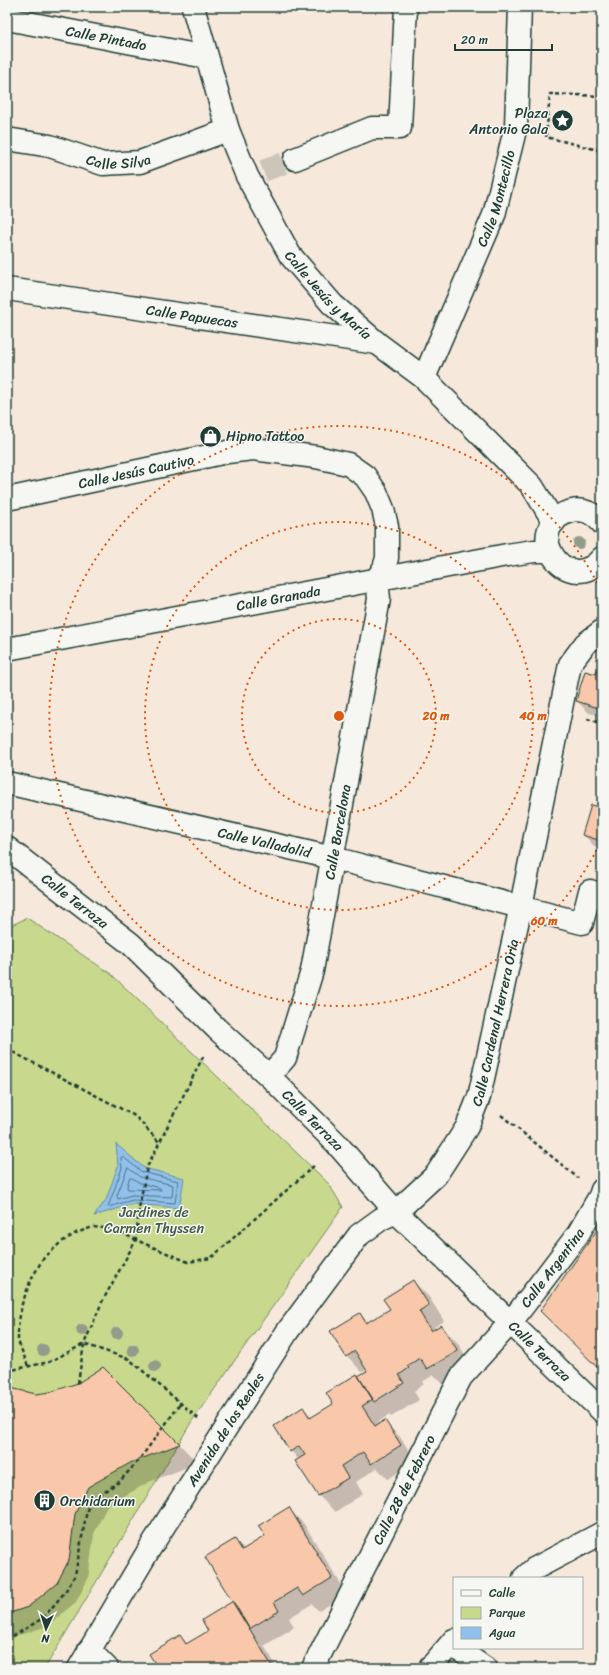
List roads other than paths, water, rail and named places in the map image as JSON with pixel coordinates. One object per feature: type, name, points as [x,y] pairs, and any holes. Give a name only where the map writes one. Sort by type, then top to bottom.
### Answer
[{"type":"street","name":"Calle Jesús y María","points":[[193,7],[228,130],[255,174],[290,255],[332,304],[377,343],[424,378],[532,486],[554,522]]},
{"type":"street","points":[[295,159],[372,128],[400,128],[406,7]]},
{"type":"street","name":"Calle Montecillo","points":[[424,378],[494,215],[516,126],[520,7]]},
{"type":"street","name":"Calle Pintado","points":[[7,19],[206,57]]},
{"type":"street","name":"Calle Silva","points":[[7,139],[50,146],[103,164],[140,162],[228,130]]},
{"type":"street","name":"Calle Papuecas","points":[[7,289],[377,343]]},
{"type":"street","name":"Calle Jesús Cautivo","points":[[7,499],[233,451],[253,449],[316,457],[348,464],[365,476],[376,492],[383,509],[386,526],[387,558],[384,568],[377,579]]},
{"type":"street","points":[[598,568],[580,570],[566,568],[554,559],[550,551],[548,536],[554,522],[560,516],[576,510],[584,511],[601,519]]},
{"type":"street","name":"Calle Granada","points":[[7,649],[377,579],[534,551],[550,551]]},
{"type":"street","name":"Calle Barcelona","points":[[269,1076],[285,1058],[312,971],[379,599],[377,579]]},
{"type":"street","name":"Calle Cardenal Herrera Oria","points":[[396,1212],[436,1175],[467,1127],[479,1097],[521,906],[570,664],[585,644],[602,631]]},
{"type":"street","name":"Calle Valladolid","points":[[7,783],[333,858],[582,923],[590,891],[602,895]]},
{"type":"street","name":"Calle Terraza","points":[[12,859],[131,944],[217,1030],[269,1076],[336,1143],[396,1212],[602,1411]]},
{"type":"street","name":"Calle Argentina","points":[[511,1322],[578,1234],[601,1193]]},
{"type":"street","name":"Avenida de los Reales","points":[[84,1659],[219,1436],[287,1332],[359,1235],[381,1219],[396,1212]]},
{"type":"street","name":"Calle 28 de Febrero","points":[[313,1668],[462,1377],[511,1322]]},
{"type":"street","points":[[525,1577],[534,1569],[602,1533]]},
{"type":"street","points":[[430,1668],[453,1645]]},
{"type":"street","points":[[460,1649],[485,1668]]},
{"type":"street","points":[[84,1659],[107,1668]]},
{"type":"water","points":[[116,1144],[144,1168],[184,1178],[179,1208],[133,1204],[94,1216],[106,1200],[118,1166]]},
{"type":"tunnel","points":[[263,171],[295,159]]},
{"type":"place","name":"Plaza Antonio Gala","points":[[563,121]]},
{"type":"place","name":"Hipno Tattoo","points":[[211,436]]},
{"type":"place","name":"Orchidarium","points":[[44,1501]]},
{"type":"park label","name":"Jardines de Carmen Thyssen","points":[[154,1220]]}]
